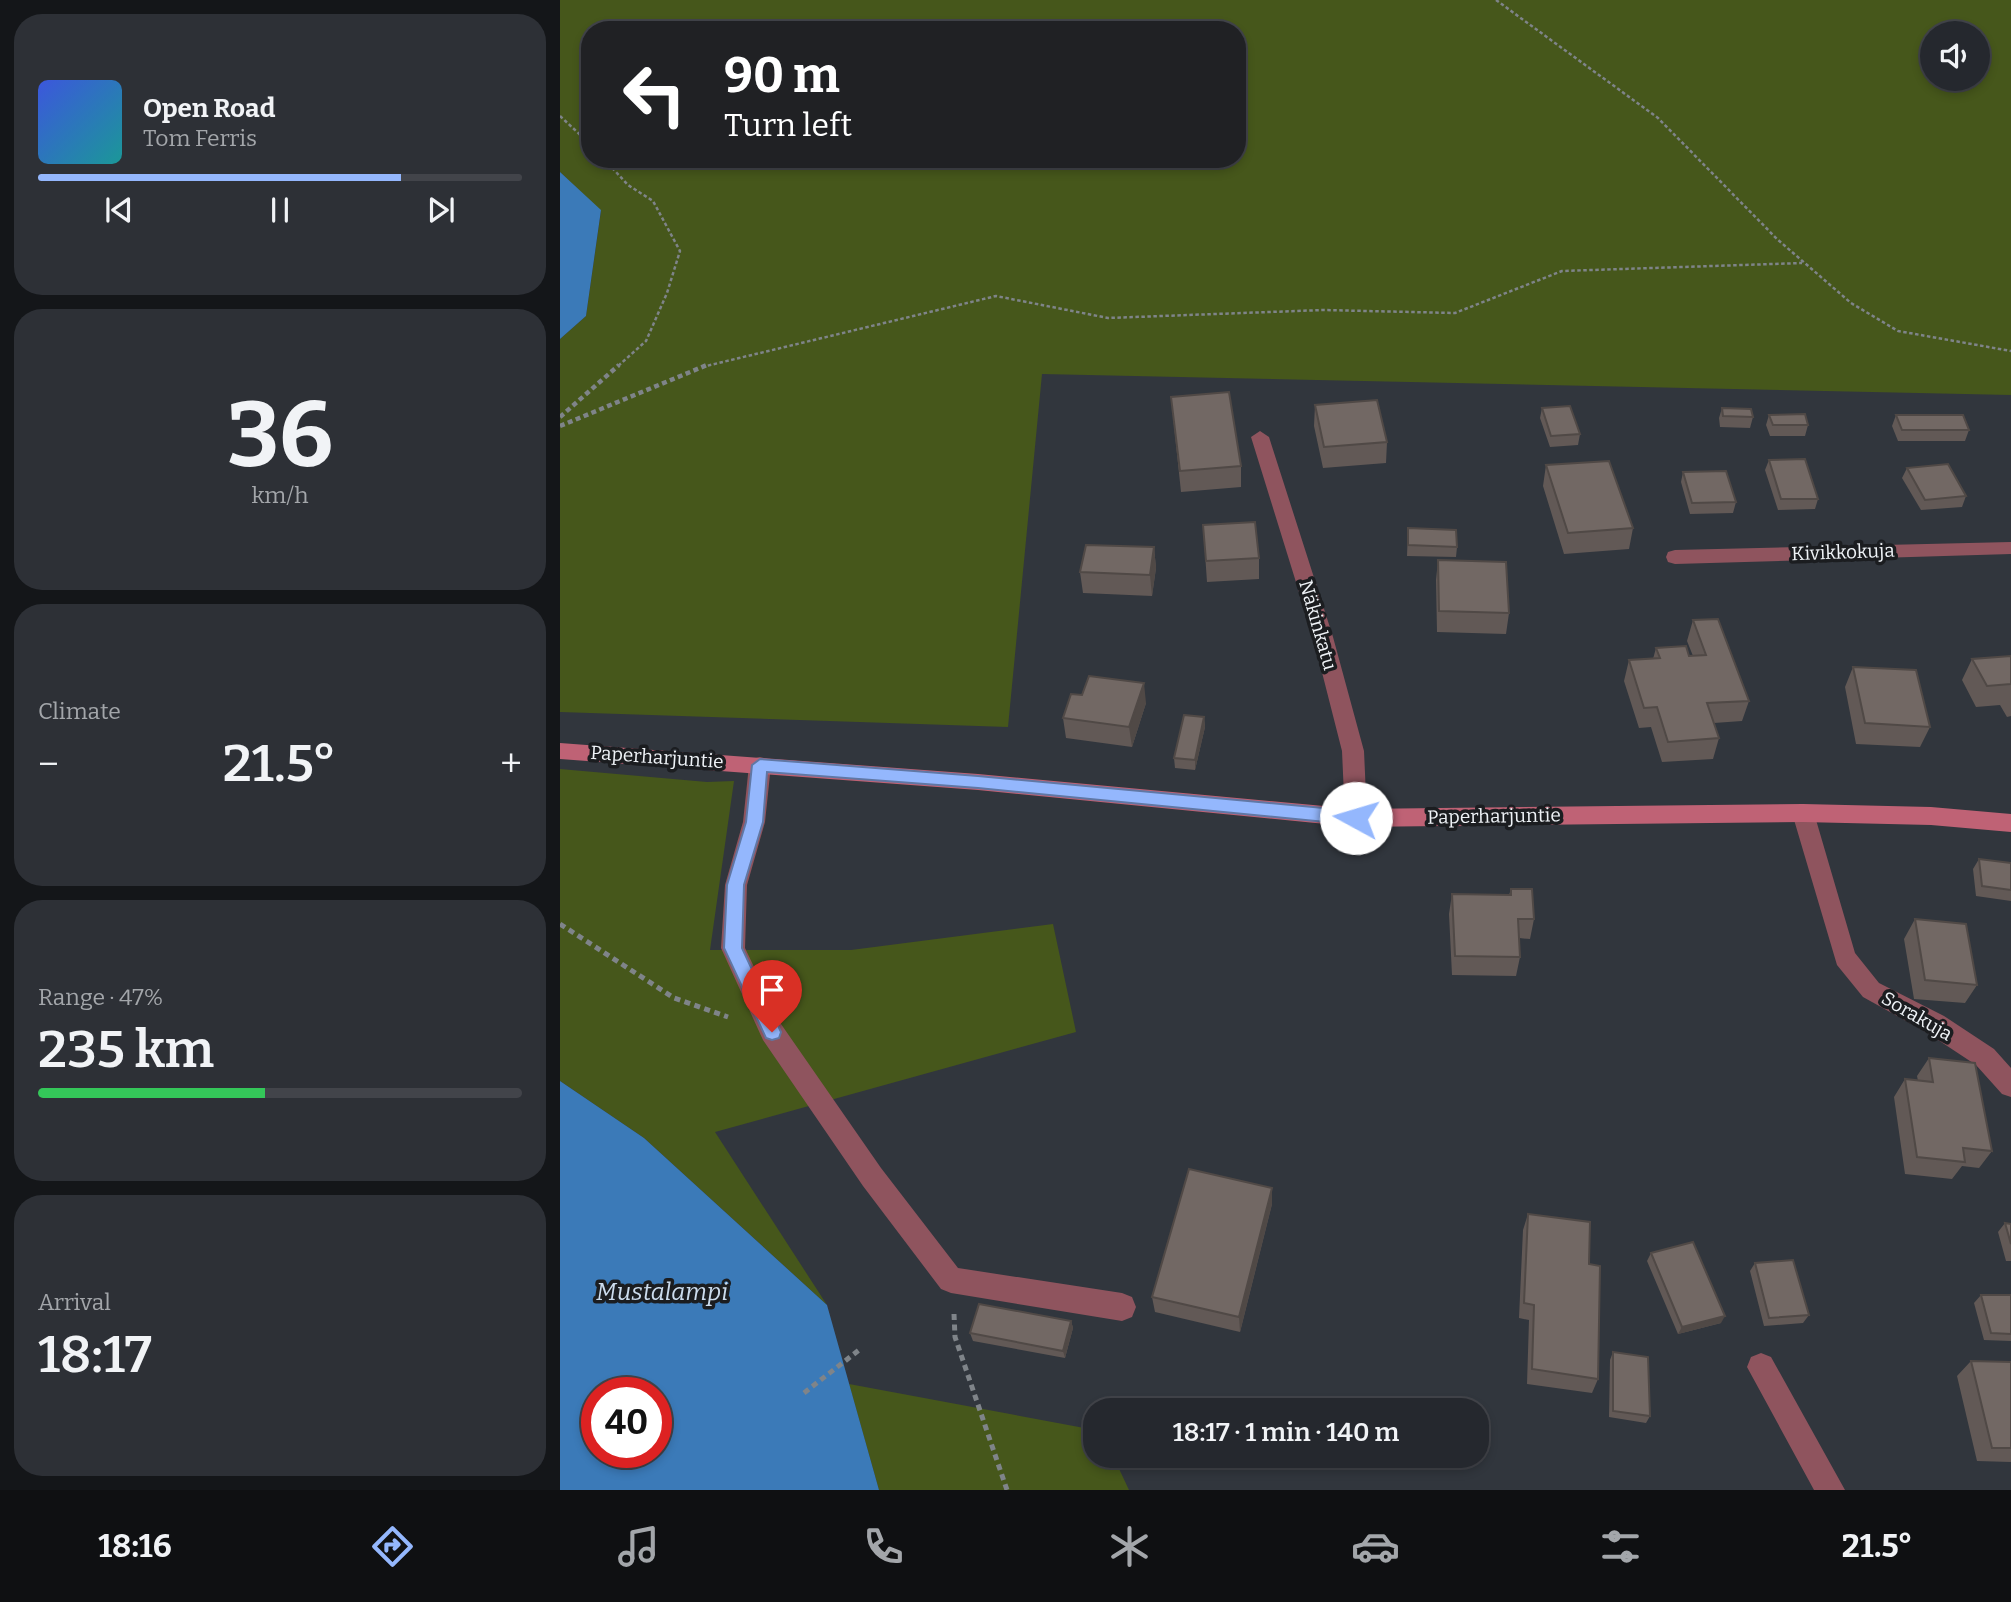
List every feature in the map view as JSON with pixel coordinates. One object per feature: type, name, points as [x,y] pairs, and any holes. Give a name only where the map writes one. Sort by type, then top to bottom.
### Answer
[{"type":"street","name":"Näkinkatu","points":[[1260,437],[1323,637],[1353,751],[1356,818]]},
{"type":"street","name":"Kivikkokuja","points":[[1675,558],[2011,548]]},
{"type":"street","name":"Paperharjuntie","points":[[560,751],[978,782],[1356,818],[1803,813],[1931,816],[2011,823]]},
{"type":"street","points":[[760,765],[754,822],[736,885],[733,948],[772,1032],[872,1177],[951,1280],[1122,1307]]},
{"type":"street","name":"Sorakuja","points":[[1803,813],[1845,958],[1871,990],[1935,1024],[1985,1057],[2011,1086]]},
{"type":"street","points":[[1761,1367],[1830,1490]]},
{"type":"path","points":[[1496,0],[1658,118],[1802,263],[1850,303],[1898,331],[2011,351]]},
{"type":"path","points":[[560,116],[581,136]]},
{"type":"path","points":[[560,417],[646,341],[667,293],[680,251],[653,201],[628,185],[612,168]]},
{"type":"path","points":[[560,426],[710,363],[996,296],[1108,318],[1324,310],[1455,313],[1562,271],[1802,263]]},
{"type":"path","points":[[560,923],[674,998],[772,1032]]},
{"type":"path","points":[[951,1280],[955,1337],[1007,1490]]},
{"type":"path","points":[[804,1393],[859,1350]]},
{"type":"green space","points":[[560,0],[2011,0],[2011,395],[1042,374],[1008,727],[560,712],[560,339],[586,316],[601,211],[560,172]]},
{"type":"green space","points":[[560,769],[707,782],[734,781],[710,950],[851,950],[1053,924],[1076,1032],[715,1132],[827,1305],[644,1138],[560,1081]]},
{"type":"green space","points":[[849,1384],[1083,1428],[1083,1468],[1119,1468],[1129,1490],[879,1490]]},
{"type":"water","points":[[560,172],[601,210],[586,316],[560,339]]},
{"type":"water","name":"Mustalampi","points":[[560,1081],[644,1138],[827,1305],[879,1490],[560,1490]]},
{"type":"building","points":[[1229,392],[1241,466],[1180,471],[1171,397]]},
{"type":"building","points":[[1377,400],[1387,442],[1324,447],[1315,405]]},
{"type":"building","points":[[1570,406],[1580,434],[1551,436],[1542,408]]},
{"type":"building","points":[[1722,408],[1751,409],[1753,417],[1723,416]]},
{"type":"building","points":[[1805,414],[1808,425],[1773,425],[1769,415]]},
{"type":"building","points":[[1896,415],[1963,415],[1969,430],[1902,430]]},
{"type":"building","points":[[1805,459],[1818,499],[1781,499],[1769,460]]},
{"type":"building","points":[[1609,461],[1633,528],[1568,533],[1546,465]]},
{"type":"building","points":[[1948,464],[1966,496],[1925,500],[1907,468]]},
{"type":"building","points":[[1726,471],[1736,502],[1692,503],[1683,472]]},
{"type":"building","points":[[1255,522],[1259,558],[1206,561],[1203,525]]},
{"type":"building","points":[[1408,528],[1456,530],[1457,547],[1408,545]]},
{"type":"building","points":[[1086,545],[1154,547],[1150,575],[1080,572]]},
{"type":"building","points":[[1438,560],[1506,562],[1509,613],[1439,611]]},
{"type":"building","points":[[1718,619],[1749,701],[1707,703],[1719,738],[1668,742],[1657,707],[1644,708],[1629,660],[1660,658],[1656,648],[1686,646],[1689,656],[1706,655],[1693,620]]},
{"type":"building","points":[[2011,656],[2011,684],[1987,686],[1972,659]]},
{"type":"building","points":[[1853,667],[1916,670],[1930,727],[1865,723]]},
{"type":"building","points":[[1089,676],[1144,683],[1129,727],[1063,718],[1071,694],[1082,695]]},
{"type":"building","points":[[1184,715],[1204,717],[1195,760],[1174,758]]},
{"type":"building","points":[[1979,859],[2011,863],[2011,890],[1982,886]]},
{"type":"building","points":[[1511,889],[1532,889],[1534,919],[1518,919],[1520,957],[1455,956],[1452,894],[1511,895]]},
{"type":"building","points":[[1915,919],[1966,924],[1977,985],[1925,980]]},
{"type":"building","points":[[1929,1058],[1975,1063],[1992,1151],[1963,1148],[1965,1162],[1917,1157],[1905,1079],[1933,1082]]},
{"type":"building","points":[[1189,1169],[1272,1188],[1239,1317],[1152,1297]]},
{"type":"building","points":[[1528,1214],[1590,1222],[1589,1264],[1600,1266],[1598,1379],[1532,1369],[1534,1305],[1524,1303]]},
{"type":"building","points":[[2005,1223],[2011,1224],[2011,1244]]},
{"type":"building","points":[[1693,1242],[1725,1316],[1682,1327],[1651,1253]]},
{"type":"building","points":[[1793,1260],[1809,1315],[1769,1318],[1755,1263]]},
{"type":"building","points":[[1981,1295],[2011,1295],[2011,1334],[1991,1333]]},
{"type":"building","points":[[979,1304],[1071,1321],[1063,1351],[970,1333]]},
{"type":"building","points":[[1613,1352],[1648,1357],[1650,1416],[1613,1411]]},
{"type":"building","points":[[1971,1361],[2011,1362],[2011,1448],[1992,1448]]},
{"type":"route","points":[[772,1032],[733,948],[736,885],[754,822],[760,765],[978,782],[1356,818]]}]
